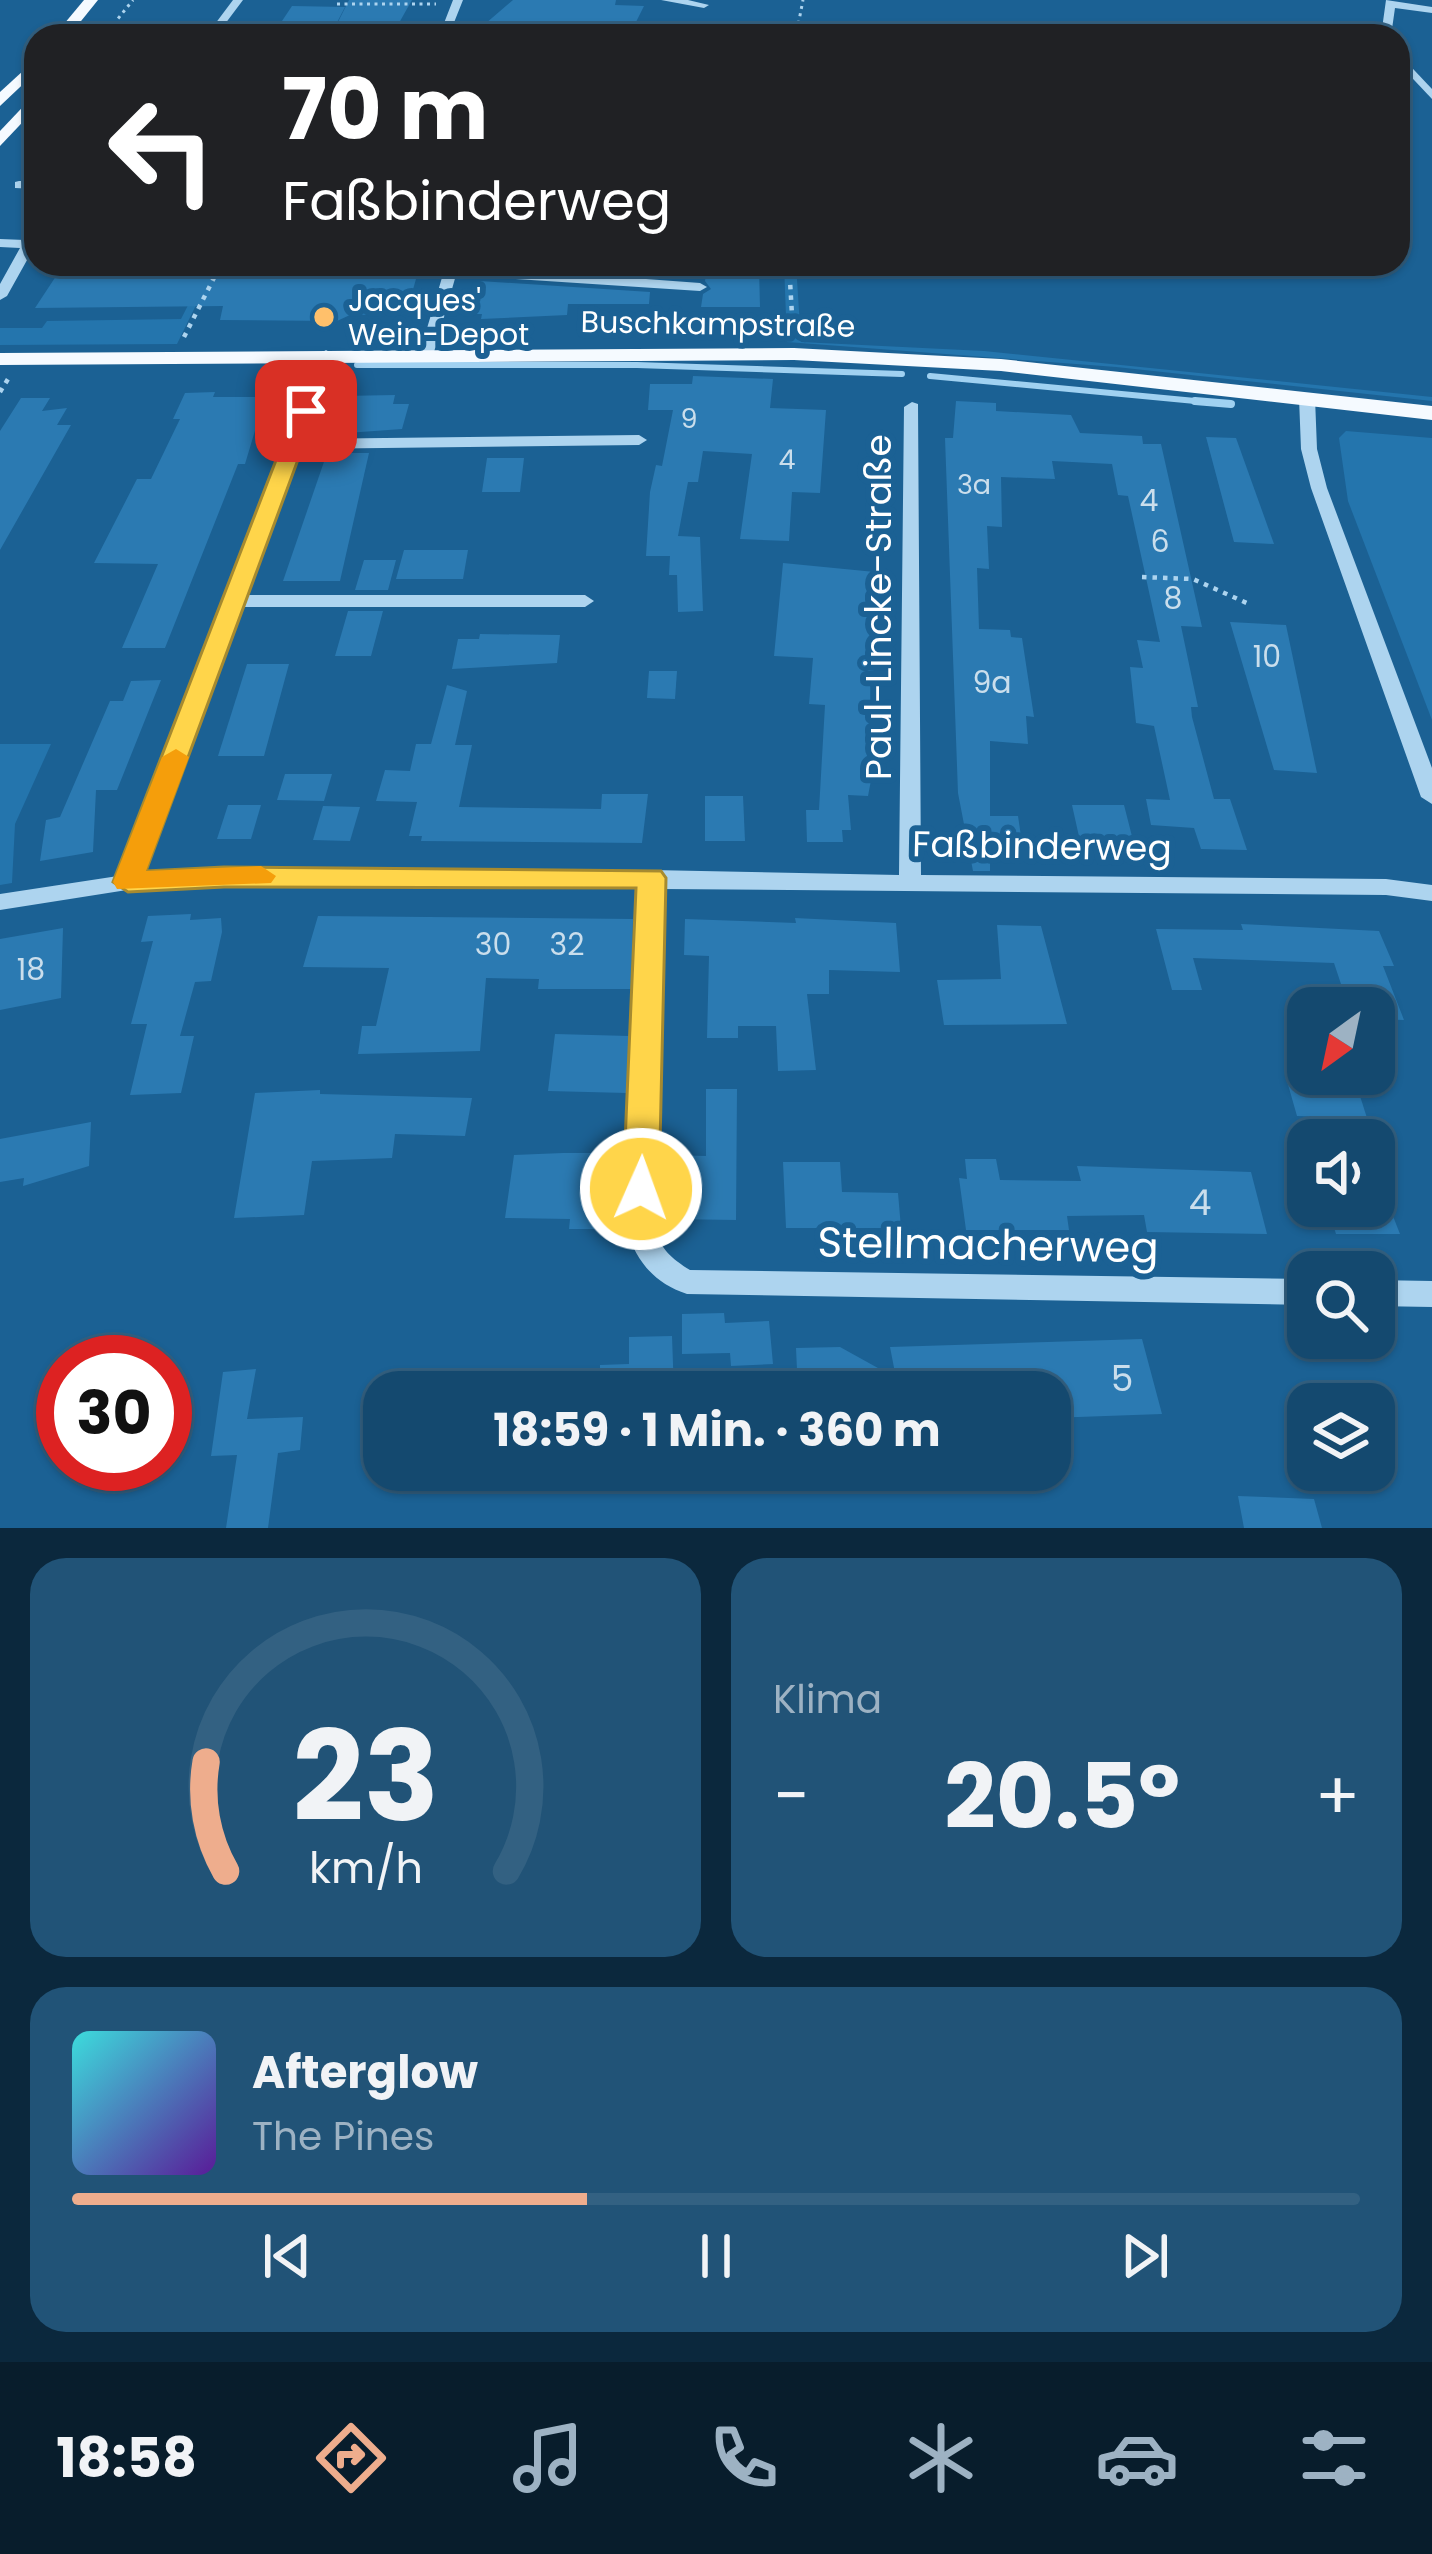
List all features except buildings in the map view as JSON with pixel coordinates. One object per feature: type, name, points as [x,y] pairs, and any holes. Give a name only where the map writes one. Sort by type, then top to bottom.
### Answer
[{"type":"main road","points":[[71,24],[91,0]]},
{"type":"main road","points":[[0,101],[24,76]]},
{"type":"main road","points":[[0,141],[24,112]]},
{"type":"main road","name":"Buschkampstraße","points":[[0,359],[427,352],[794,354],[1001,365],[1432,413]]},
{"type":"street","points":[[666,0],[704,4]]},
{"type":"street","points":[[1391,2],[1432,10]]},
{"type":"street","points":[[1410,70],[1432,96]]},
{"type":"street","points":[[19,185],[24,185]]},
{"type":"street","points":[[0,296],[24,253]]},
{"type":"street","points":[[427,352],[451,276]]},
{"type":"street","points":[[557,276],[700,287]]},
{"type":"street","points":[[128,882],[326,354]]},
{"type":"street","points":[[1307,398],[1309,449],[1318,488],[1432,797]]},
{"type":"street","name":"Paul-Lincke-Straße","points":[[910,880],[912,407]]},
{"type":"street","points":[[295,444],[639,440]]},
{"type":"street","points":[[236,601],[585,602]]},
{"type":"street","name":"Faßbinderweg","points":[[0,902],[128,882],[224,877],[910,880],[1386,887],[1432,893]]},
{"type":"street","name":"Stellmacherweg","points":[[651,878],[640,1228],[649,1257],[668,1273],[687,1282],[1287,1292]]},
{"type":"street","points":[[1395,1293],[1432,1294]]},
{"type":"path","points":[[114,24],[133,0]]},
{"type":"path","points":[[337,4],[458,2]]},
{"type":"path","points":[[174,357],[215,276]]},
{"type":"path","points":[[790,276],[794,354]]},
{"type":"path","points":[[1142,577],[1193,579],[1249,604]]},
{"type":"shaded area","points":[[203,276],[210,276],[177,344],[0,345],[0,328],[42,328],[47,321],[181,319]]},
{"type":"shaded area","points":[[784,276],[797,276],[801,342],[984,351],[1432,397],[1432,401],[1116,367],[787,342]]},
{"type":"shaded area","points":[[1346,431],[1432,438],[1432,720],[1348,501],[1339,438]]},
{"type":"shaded area","points":[[0,744],[51,744],[15,824],[12,883],[0,885]]},
{"type":"waterway","points":[[357,365],[637,365],[902,374]]},
{"type":"waterway","points":[[930,376],[1197,401]]},
{"type":"waterway","points":[[1197,401],[1231,404]]},
{"type":"waterway","points":[[1197,401],[1227,404]]},
{"type":"slow traffic","points":[[176,757],[128,882],[261,876]]},
{"type":"place","name":"Jacques' Wein-Depot","points":[[324,317]]},
{"type":"route","points":[[306,411],[128,882],[224,877],[651,878],[641,1189]]}]
